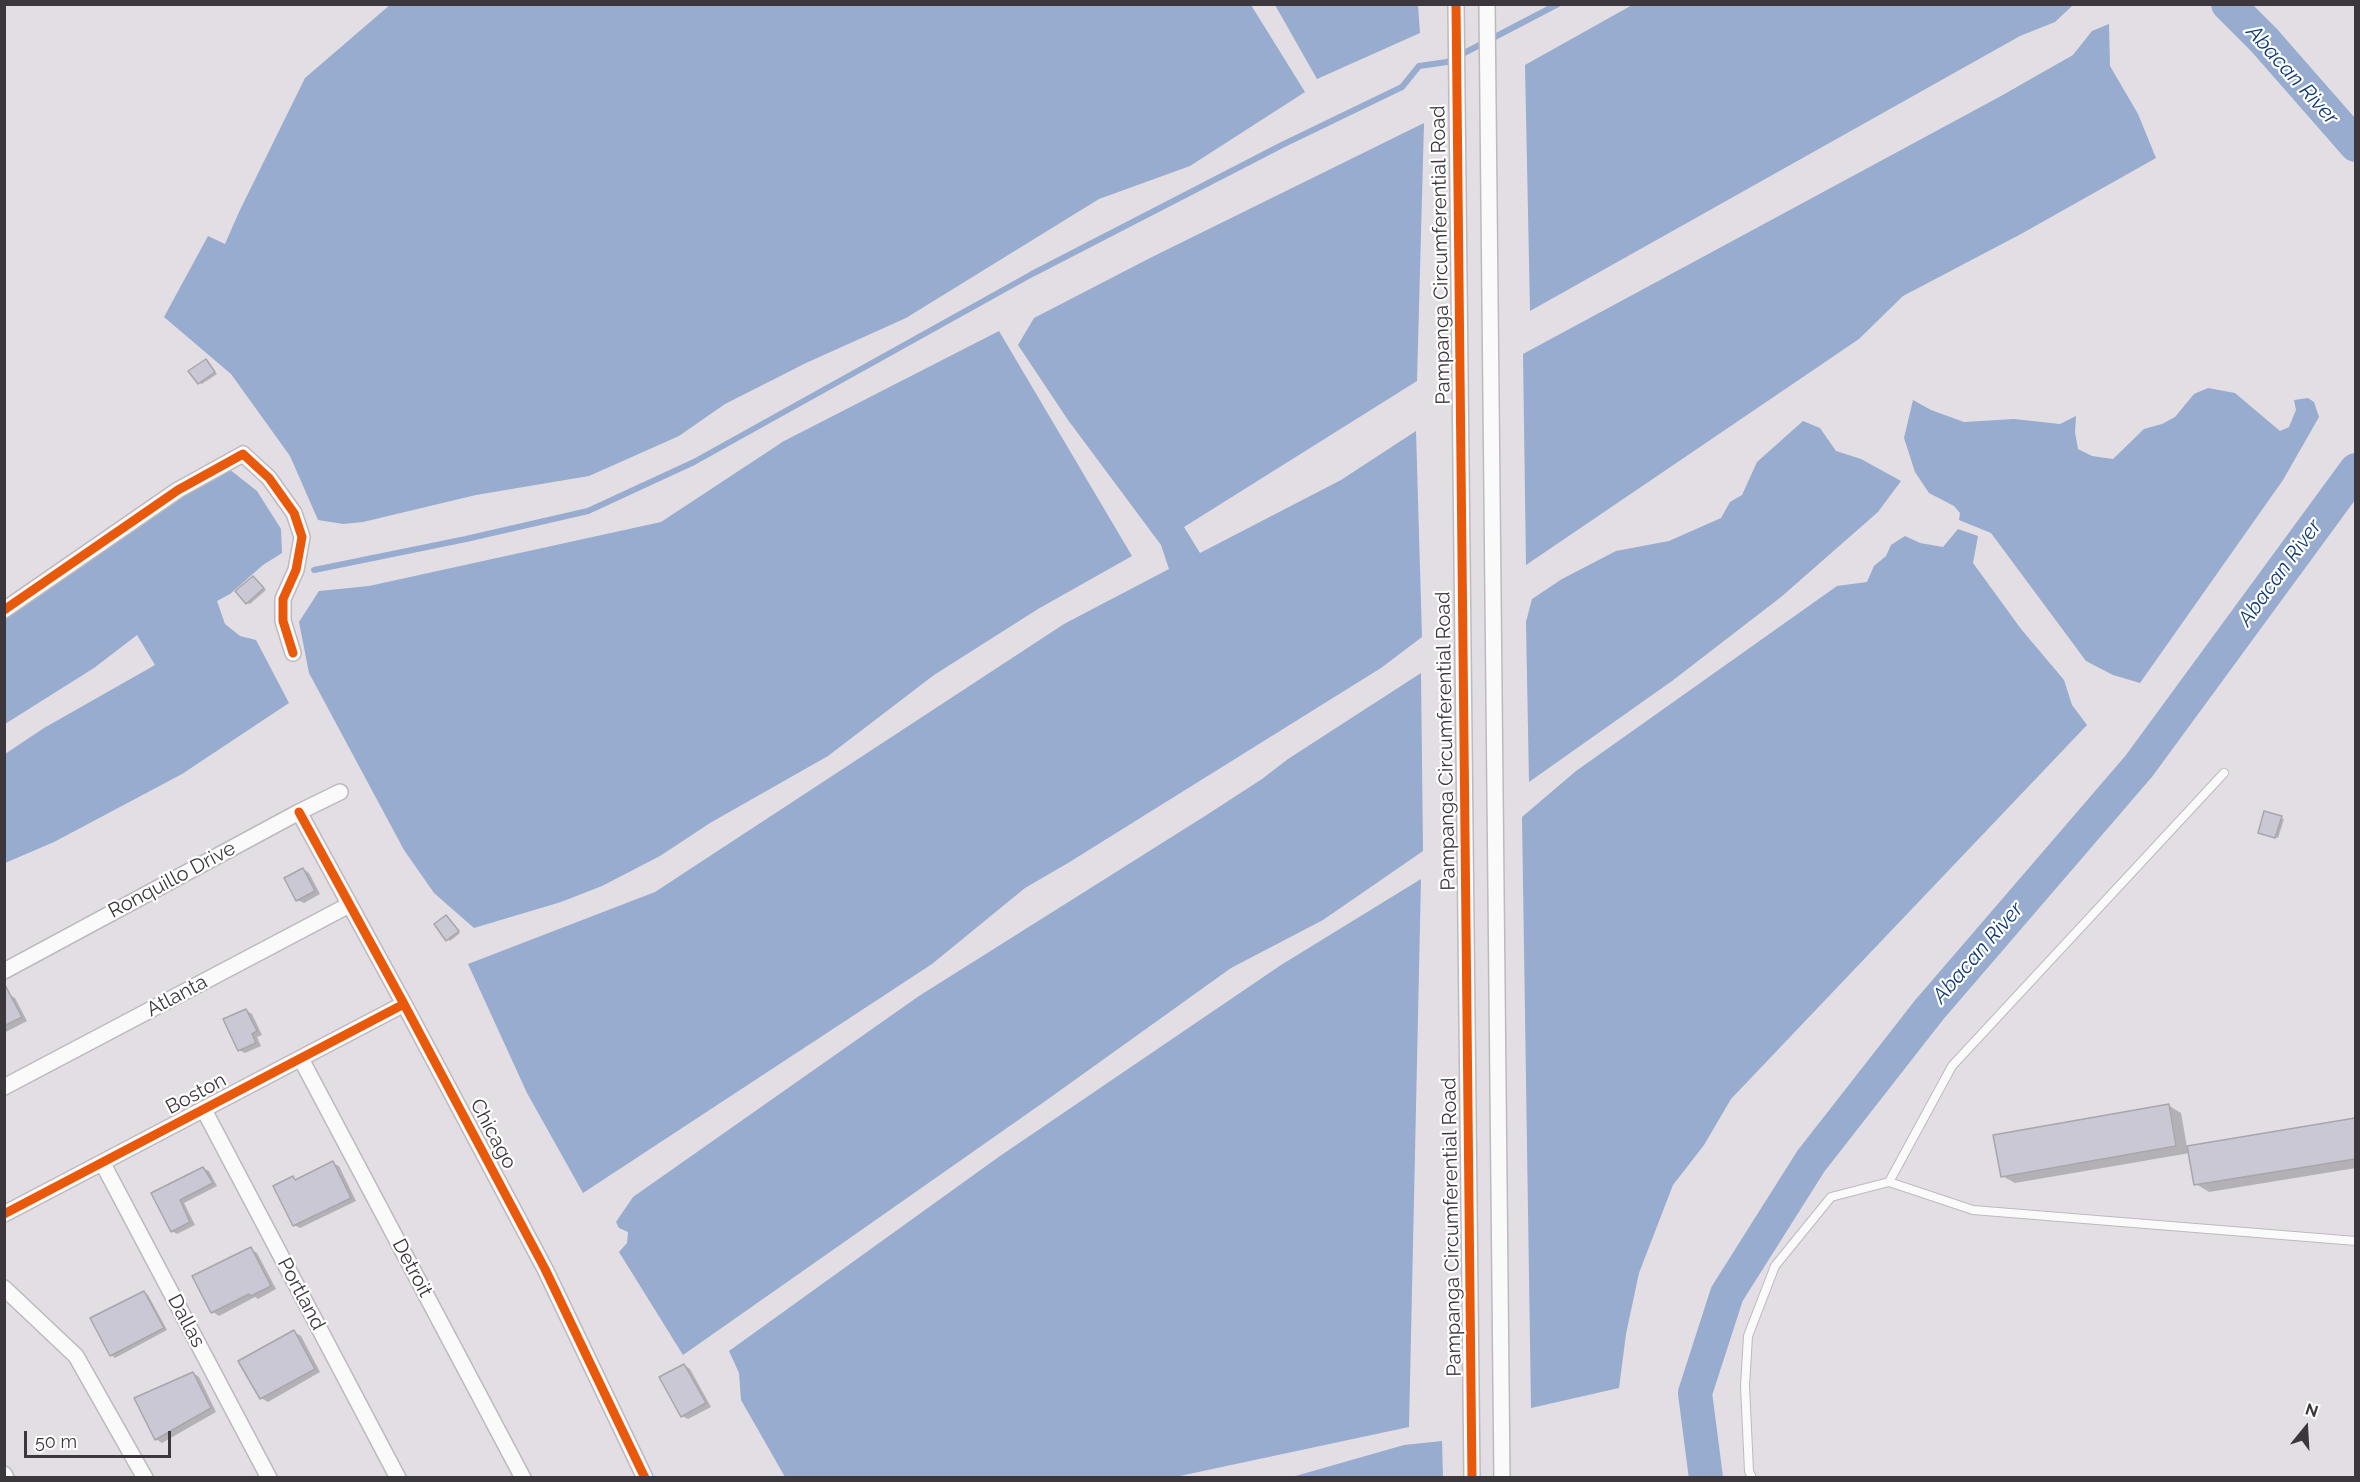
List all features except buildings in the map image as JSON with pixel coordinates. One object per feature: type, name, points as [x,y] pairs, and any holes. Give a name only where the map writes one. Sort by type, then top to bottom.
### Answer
[{"type":"street","name":"Pampanga Circumferential Road","points":[[1456,4],[1472,1478]]},
{"type":"street","points":[[1487,10],[1502,1478]]},
{"type":"street","points":[[4,610],[178,490],[243,454],[269,478],[294,513],[302,537],[296,570],[283,599],[283,621],[293,653]]},
{"type":"street","name":"Ronquillo Drive","points":[[4,971],[340,792]]},
{"type":"street","name":"Chicago","points":[[299,812],[404,1004],[544,1269],[645,1478]]},
{"type":"street","name":"Atlanta","points":[[4,1088],[349,905]]},
{"type":"street","name":"Boston","points":[[4,1214],[404,1004]]},
{"type":"street","name":"Detroit","points":[[301,1059],[523,1478]]},
{"type":"street","name":"Portland","points":[[204,1110],[398,1478]]},
{"type":"street","name":"Dallas","points":[[103,1164],[269,1478]]},
{"type":"street","points":[[6,1292],[76,1356],[144,1478]]},
{"type":"lane","points":[[1889,1182],[1952,1066],[2224,773]]},
{"type":"lane","points":[[1752,1478],[1749,1471],[1745,1386],[1748,1335],[1775,1266],[1831,1197],[1889,1182],[1973,1210],[2355,1241]]},
{"type":"water","points":[[391,4],[1251,5],[1305,92],[1190,166],[1099,199],[906,318],[806,363],[725,404],[679,436],[589,476],[476,495],[363,522],[343,524],[318,520],[290,456],[231,374],[164,317],[208,236],[225,244],[305,78]]},
{"type":"water","points":[[1634,4],[2073,5],[2055,22],[2020,36],[1530,311],[1525,65]]},
{"type":"water","points":[[1275,5],[1418,5],[1420,33],[1317,79]]},
{"type":"water","points":[[2109,24],[2110,66],[2138,114],[2156,158],[2021,234],[1903,296],[1859,339],[1526,565],[1523,354],[2001,96],[2073,55],[2092,31]]},
{"type":"water","points":[[1424,123],[1417,381],[1184,527],[1200,553],[1341,480],[1416,431],[1422,637],[1381,668],[1025,888],[932,964],[583,1193],[527,1093],[468,964],[655,892],[1064,624],[1169,569],[1161,545],[1068,420],[1018,345],[1034,318]]},
{"type":"water","points":[[999,331],[1132,556],[1038,609],[934,675],[828,756],[710,823],[660,856],[602,886],[561,902],[474,928],[434,893],[404,850],[309,673],[299,622],[319,591],[369,586],[661,522],[784,441]]},
{"type":"water","points":[[2208,388],[2235,393],[2280,431],[2289,427],[2296,410],[2294,400],[2308,398],[2314,402],[2319,417],[2283,480],[2140,683],[2113,675],[2086,661],[1991,533],[1959,520],[1960,513],[1954,506],[1929,493],[1915,472],[1904,438],[1913,400],[1931,410],[1964,422],[2014,419],[2060,424],[2076,416],[2075,432],[2078,449],[2092,456],[2113,459],[2144,429],[2162,424],[2175,417],[2194,394]]},
{"type":"water","points":[[1803,421],[1820,428],[1836,451],[1861,459],[1901,481],[1878,512],[1781,597],[1672,681],[1529,782],[1526,622],[1532,599],[1562,579],[1616,551],[1669,541],[1721,518],[1730,502],[1742,495],[1757,462]]},
{"type":"water","points":[[229,469],[257,491],[281,529],[282,553],[263,565],[230,594],[217,601],[225,624],[240,636],[256,640],[289,703],[182,774],[54,842],[5,863],[5,754],[44,728],[155,665],[137,635],[94,668],[5,724],[5,618],[132,527]]},
{"type":"water","points":[[1958,529],[1978,536],[1973,563],[2021,629],[2064,680],[2072,705],[2087,725],[1731,1099],[1704,1145],[1673,1185],[1639,1273],[1626,1334],[1619,1388],[1531,1408],[1522,817],[1576,771],[1837,586],[1867,582],[1874,566],[1886,556],[1891,545],[1905,536],[1920,543],[1943,547]]},
{"type":"water","points":[[1421,673],[1423,851],[1323,920],[1231,968],[683,1355],[619,1252],[627,1243],[628,1232],[619,1228],[616,1222],[633,1197],[919,996],[1205,816]]},
{"type":"water","points":[[1421,879],[1409,1427],[1175,1477],[785,1477],[741,1400],[739,1373],[729,1351],[1000,1156],[1281,965]]},
{"type":"water","points":[[1442,1441],[1443,1477],[1292,1477],[1404,1445]]},
{"type":"waterway","points":[[314,570],[588,511],[694,462],[1032,274],[1282,145],[1402,87],[1419,66],[1447,62],[1558,4]]},
{"type":"waterway","name":"Abacan River","points":[[2228,4],[2264,40],[2356,145]]},
{"type":"waterway","name":"Abacan River","points":[[1706,1478],[1695,1393],[1727,1294],[1811,1161],[1929,1010],[2139,766],[2356,470]]},
{"type":"cycle path","points":[[1456,4],[1472,1478]]},
{"type":"cycle path","points":[[4,610],[178,490],[243,454],[269,478],[294,513],[302,537],[296,570],[283,599],[283,621],[293,653]]},
{"type":"cycle path","points":[[299,812],[545,1269],[645,1478]]},
{"type":"cycle path","points":[[4,1214],[404,1004]]}]
